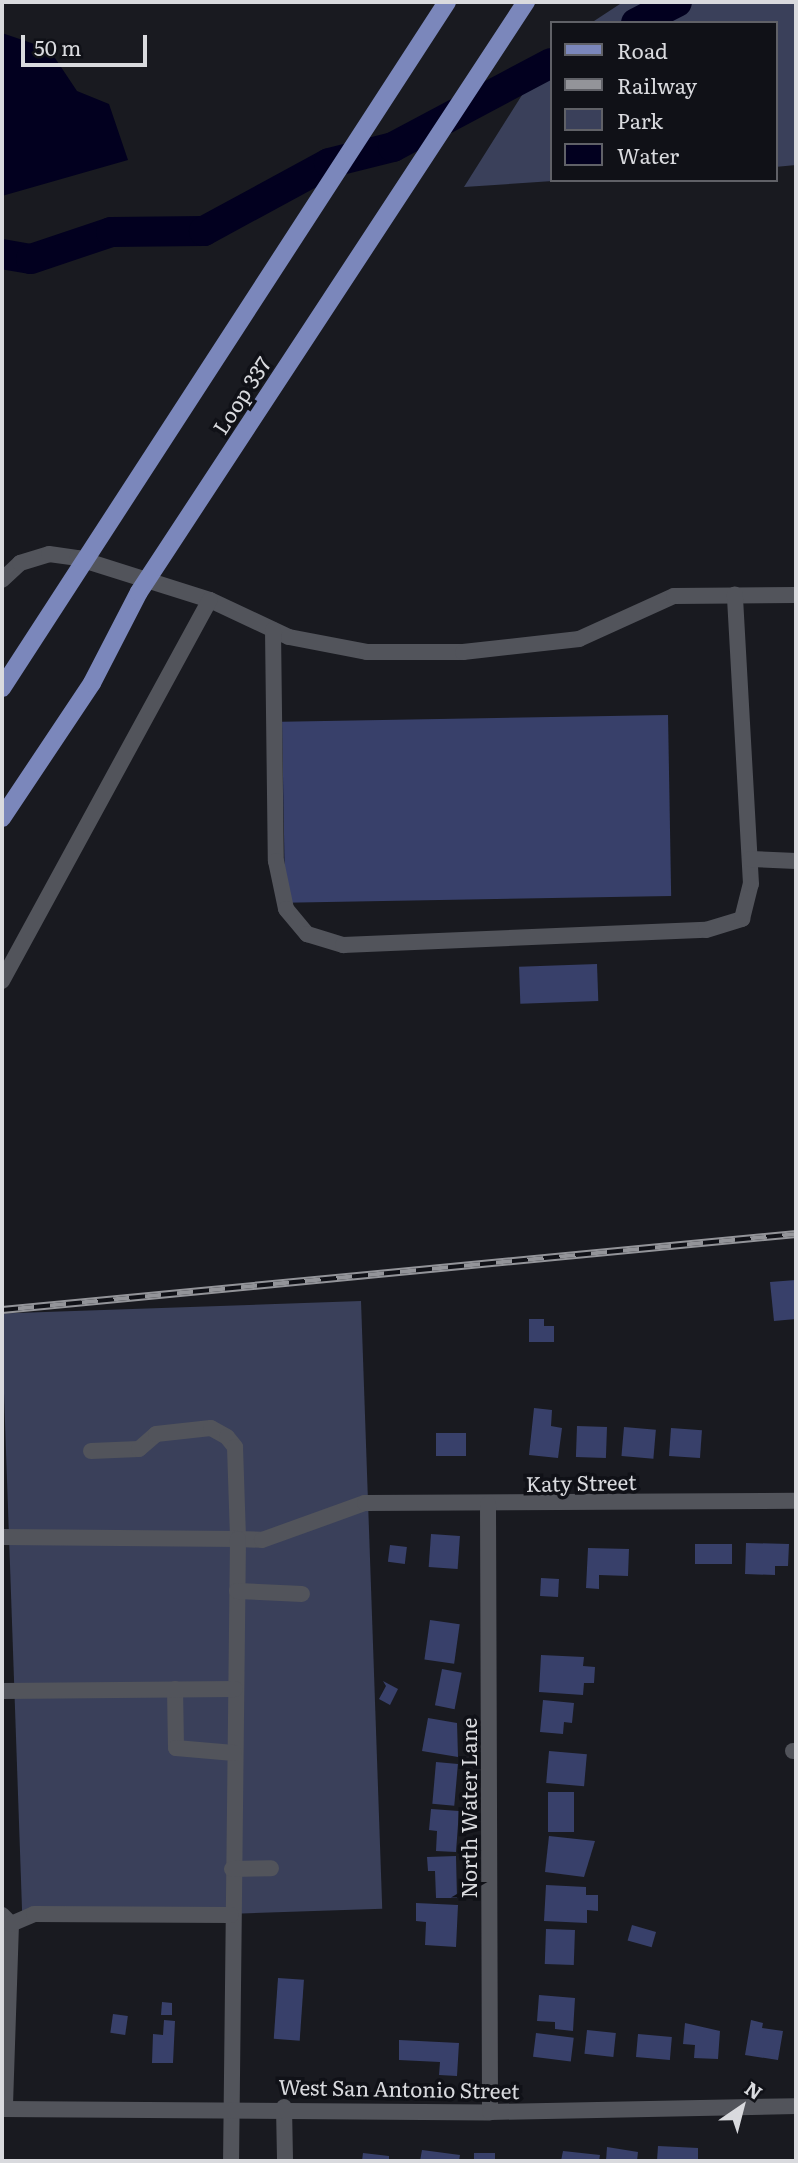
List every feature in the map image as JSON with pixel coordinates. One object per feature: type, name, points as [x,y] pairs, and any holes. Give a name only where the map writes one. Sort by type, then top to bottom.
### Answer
[{"type":"main road","name":"Loop 337","points":[[2,688],[447,2]]},
{"type":"main road","name":"Loop 337","points":[[2,818],[92,683],[148,579],[526,2]]},
{"type":"main road","points":[[2,810],[26,782]]},
{"type":"street","points":[[2,580],[20,563],[49,554],[148,579],[210,600],[273,630],[367,652],[463,652],[579,639],[674,596],[796,595]]},
{"type":"street","points":[[273,630],[276,861],[286,909],[307,934],[344,945],[706,930],[742,919],[751,884],[735,594]]},
{"type":"street","points":[[2,981],[210,600]]},
{"type":"street","points":[[750,859],[796,860]]},
{"type":"street","points":[[91,1451],[139,1448],[156,1434],[211,1428],[227,1437],[235,1447],[238,1539],[231,1915],[231,2161]]},
{"type":"street","name":"Katy Street","points":[[238,1539],[262,1540],[365,1503],[796,1501]]},
{"type":"street","name":"North Water Lane","points":[[488,1504],[490,2112]]},
{"type":"street","points":[[2,1537],[238,1539]]},
{"type":"street","points":[[237,1591],[302,1594]]},
{"type":"street","points":[[175,1689],[176,1748],[234,1753]]},
{"type":"street","points":[[2,1691],[235,1689]]},
{"type":"street","points":[[232,1869],[271,1868]]},
{"type":"street","points":[[4,2109],[6,1919],[34,1914],[231,1915]]},
{"type":"street","name":"West San Antonio Street","points":[[4,2109],[285,2107],[490,2112],[796,2106]]},
{"type":"street","points":[[285,2107],[285,2161]]},
{"type":"green space","points":[[623,2],[796,2],[796,165],[777,167],[777,21],[594,21]]},
{"type":"green space","points":[[550,51],[550,181],[464,187]]},
{"type":"green space","points":[[361,1301],[382,1909],[22,1921],[2,1314]]},
{"type":"water","points":[[2,33],[49,49],[77,91],[109,104],[128,160],[2,196]]},
{"type":"building","points":[[668,715],[671,896],[285,903],[282,722]]},
{"type":"building","points":[[597,964],[598,1001],[520,1004],[519,967]]},
{"type":"building","points":[[796,1280],[796,1319],[774,1321],[770,1282]]},
{"type":"building","points":[[529,1319],[544,1319],[544,1326],[554,1326],[554,1342],[529,1342]]},
{"type":"building","points":[[534,1408],[552,1410],[551,1426],[562,1428],[558,1458],[529,1455]]},
{"type":"building","points":[[577,1426],[607,1427],[606,1458],[576,1457]]},
{"type":"building","points":[[624,1427],[656,1430],[653,1459],[621,1456]]},
{"type":"building","points":[[671,1428],[702,1430],[700,1458],[669,1456]]},
{"type":"building","points":[[436,1433],[466,1433],[466,1456],[436,1456]]},
{"type":"building","points":[[431,1534],[460,1536],[458,1569],[429,1567]]},
{"type":"building","points":[[746,1543],[789,1544],[788,1566],[775,1566],[775,1575],[745,1574]]},
{"type":"building","points":[[695,1544],[732,1544],[732,1564],[695,1564]]},
{"type":"building","points":[[390,1545],[407,1547],[405,1564],[388,1562]]},
{"type":"building","points":[[588,1548],[629,1549],[628,1576],[599,1575],[599,1589],[586,1588]]},
{"type":"building","points":[[541,1578],[559,1579],[558,1597],[540,1596]]},
{"type":"building","points":[[430,1620],[460,1624],[454,1664],[424,1660]]},
{"type":"building","points":[[541,1655],[584,1657],[583,1666],[595,1667],[594,1683],[584,1683],[583,1695],[539,1692]]},
{"type":"building","points":[[442,1669],[462,1673],[455,1709],[435,1705]]},
{"type":"building","points":[[383,1681],[398,1689],[390,1705],[379,1699],[386,1686]]},
{"type":"building","points":[[543,1700],[574,1703],[572,1723],[564,1722],[563,1734],[540,1732]]},
{"type":"building","points":[[428,1718],[457,1723],[458,1757],[422,1751]]},
{"type":"building","points":[[549,1751],[587,1754],[584,1786],[546,1783]]},
{"type":"building","points":[[436,1762],[458,1764],[454,1806],[432,1804]]},
{"type":"building","points":[[548,1792],[574,1792],[574,1832],[548,1832]]},
{"type":"building","points":[[431,1809],[459,1811],[456,1852],[436,1851],[437,1831],[429,1830]]},
{"type":"building","points":[[549,1836],[595,1841],[584,1877],[545,1872]]},
{"type":"building","points":[[456,1856],[457,1898],[436,1898],[435,1871],[428,1871],[427,1857]]},
{"type":"building","points":[[546,1885],[586,1887],[586,1895],[598,1895],[598,1911],[587,1910],[587,1923],[544,1921]]},
{"type":"building","points":[[416,1903],[458,1905],[456,1947],[425,1945],[426,1922],[416,1921]]},
{"type":"building","points":[[632,1925],[656,1932],[652,1947],[628,1940]]},
{"type":"building","points":[[546,1929],[575,1930],[574,1965],[545,1964]]},
{"type":"building","points":[[278,1978],[304,1980],[300,2041],[274,2039]]},
{"type":"building","points":[[539,1995],[575,1998],[573,2031],[555,2029],[555,2022],[537,2021]]},
{"type":"building","points":[[162,2002],[172,2003],[172,2015],[161,2015]]},
{"type":"building","points":[[113,2014],[128,2016],[125,2035],[110,2033]]},
{"type":"building","points":[[164,2020],[175,2021],[173,2063],[152,2063],[153,2034],[163,2035]]},
{"type":"building","points":[[751,2020],[763,2023],[762,2028],[783,2031],[778,2060],[745,2055]]},
{"type":"building","points":[[685,2023],[720,2031],[718,2059],[694,2058],[695,2045],[683,2044]]},
{"type":"building","points":[[587,2030],[616,2033],[613,2057],[584,2054]]},
{"type":"building","points":[[536,2033],[574,2038],[571,2061],[533,2057]]},
{"type":"building","points":[[638,2034],[672,2037],[670,2060],[636,2057]]},
{"type":"building","points":[[399,2040],[459,2043],[457,2076],[439,2075],[440,2062],[399,2060]]},
{"type":"building","points":[[658,2146],[698,2148],[698,2161],[657,2161]]},
{"type":"building","points":[[607,2147],[638,2152],[637,2161],[606,2161]]},
{"type":"building","points":[[422,2150],[460,2155],[459,2161],[420,2161]]},
{"type":"building","points":[[563,2151],[600,2155],[599,2161],[561,2161]]},
{"type":"building","points":[[363,2153],[389,2156],[389,2161],[362,2161]]},
{"type":"building","points":[[474,2153],[495,2153],[495,2161],[474,2161]]},
{"type":"waterway","points":[[640,21],[677,2]]},
{"type":"waterway","points":[[2,254],[31,259],[111,232],[204,231],[329,163],[393,147],[550,64]]},
{"type":"railway","points":[[2,1310],[796,1234]]}]
